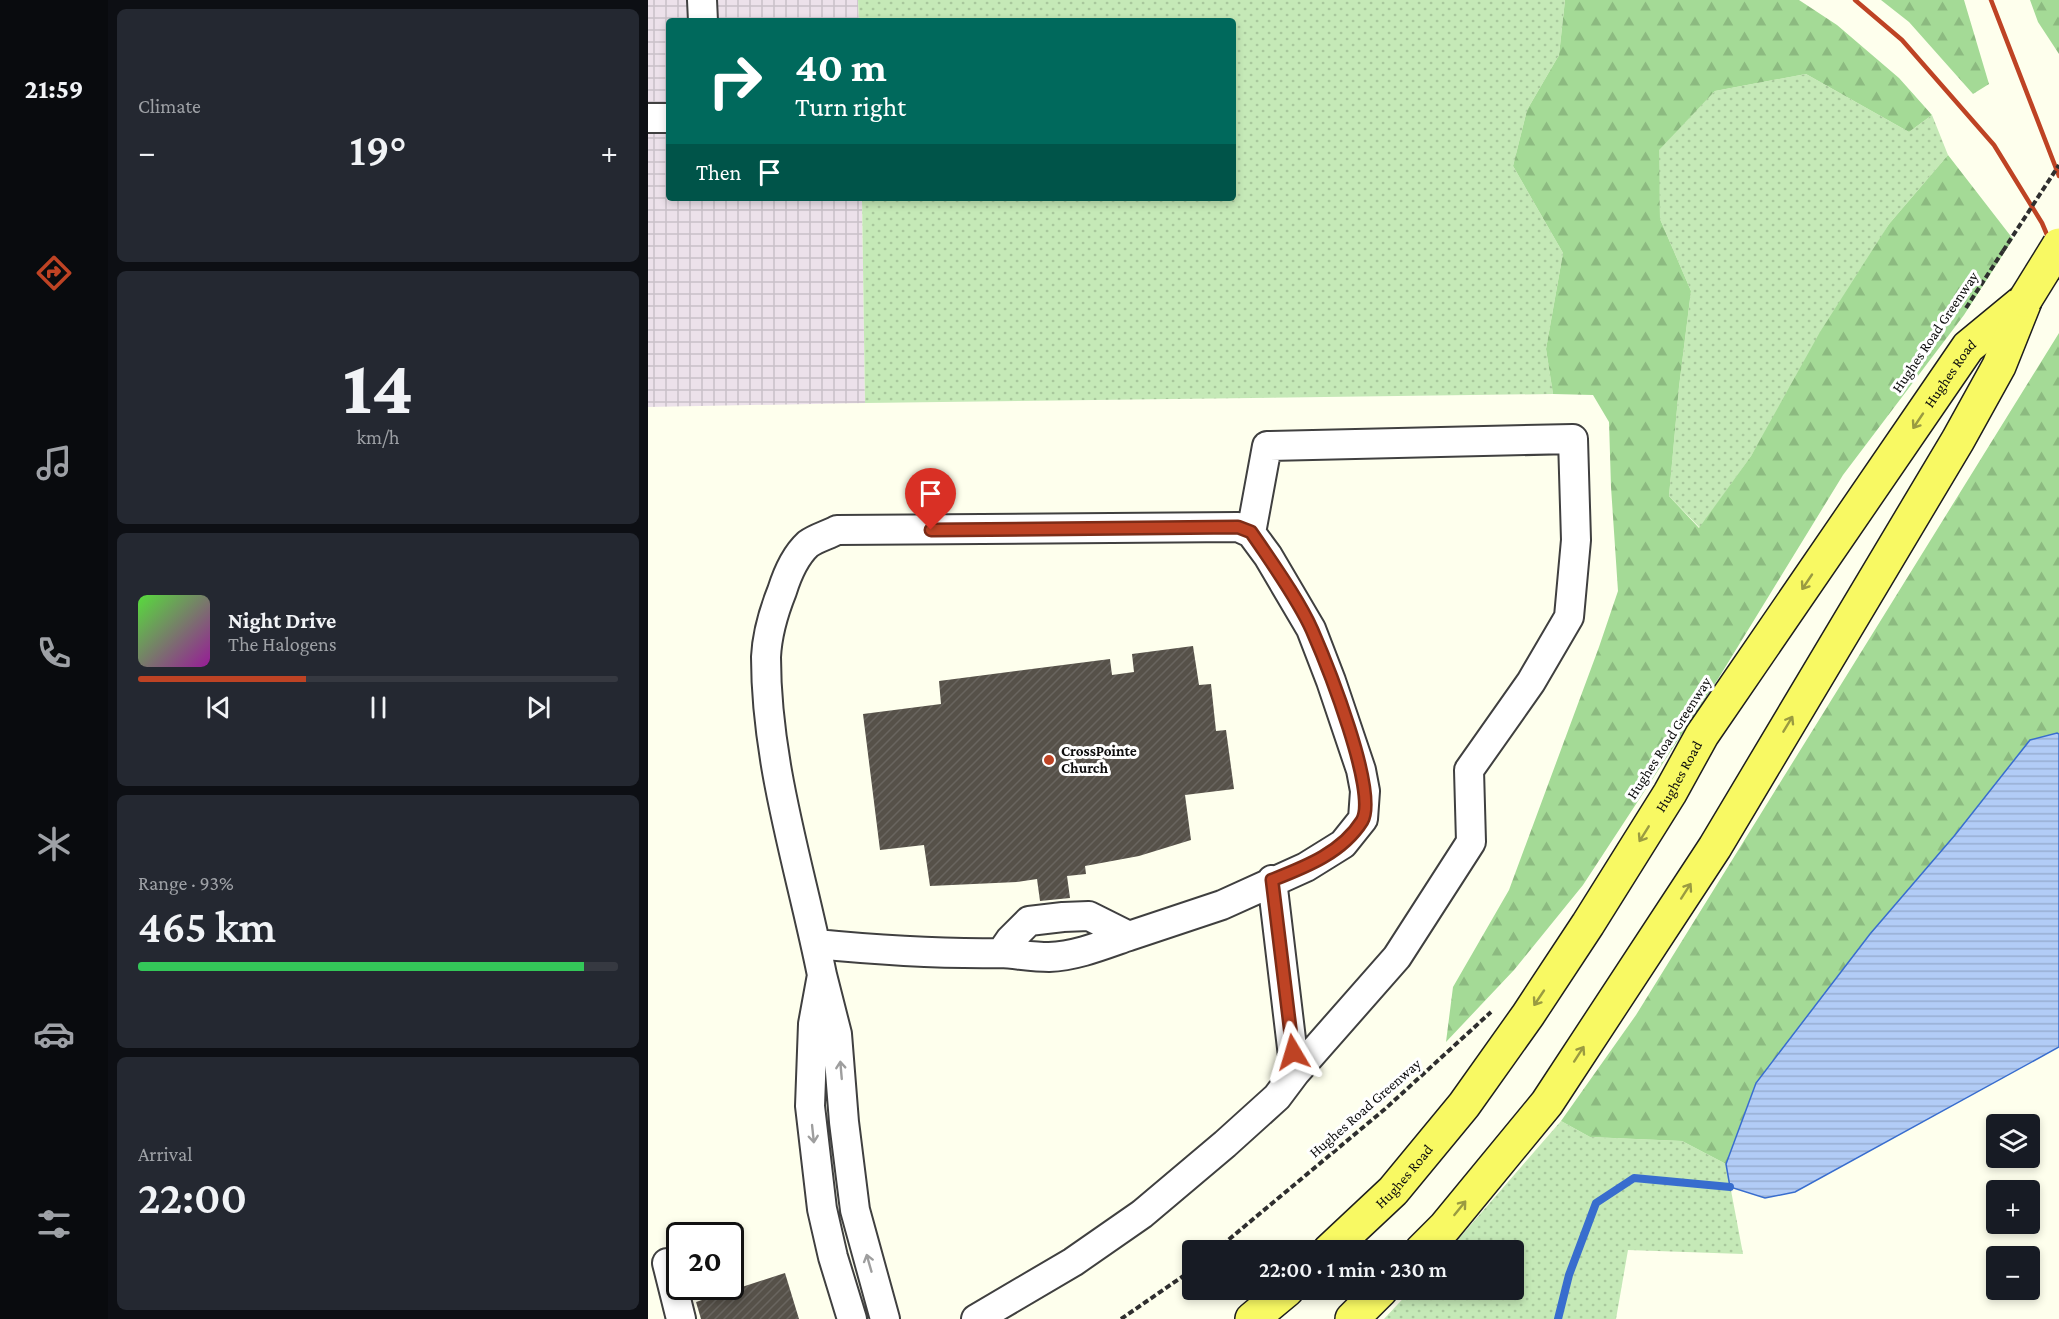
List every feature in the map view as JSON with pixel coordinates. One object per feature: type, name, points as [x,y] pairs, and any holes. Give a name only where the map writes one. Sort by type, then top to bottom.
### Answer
[{"type":"main road","name":"Hughes Road","points":[[1432,1240],[1546,1103],[1715,847],[2000,366],[2025,300],[2059,244]]},
{"type":"main road","name":"Hughes Road","points":[[1341,1240],[1393,1191],[1464,1105],[1588,924],[1670,793],[1702,735],[1968,347],[2025,300]]},
{"type":"main road","points":[[1252,1319],[1275,1300]]},
{"type":"main road","points":[[1352,1319],[1371,1300]]},
{"type":"lane","points":[[702,0],[703,18]]},
{"type":"lane","points":[[648,118],[666,118]]},
{"type":"lane","points":[[976,1319],[1073,1262],[1142,1214],[1255,1117],[1277,1097],[1295,1073],[1397,957],[1471,842],[1468,770],[1531,682],[1569,617],[1576,540],[1573,439],[1267,446],[1251,532]]},
{"type":"lane","points":[[816,944],[941,953],[1001,953],[1049,957],[1063,955],[1100,946],[1222,905],[1272,880],[1306,867],[1343,844],[1363,819],[1365,791],[1355,748],[1311,629],[1251,532],[1238,527],[837,530],[809,543],[795,560],[785,581],[775,611],[766,656],[772,739],[779,784],[822,975],[837,1034],[844,1122],[855,1210],[885,1319]]},
{"type":"lane","points":[[1272,880],[1295,1073]]},
{"type":"lane","points":[[1001,953],[1029,921],[1064,916],[1089,916],[1129,936]]},
{"type":"lane","points":[[822,975],[813,1024],[810,1106],[822,1209],[833,1257],[852,1319]]},
{"type":"lane","points":[[676,1300],[681,1319]]},
{"type":"path","name":"Hughes Road Greenway","points":[[1965,310],[2059,165]]},
{"type":"path","name":"Hughes Road Greenway","points":[[1228,1240],[1385,1108],[1492,1011]]},
{"type":"path","points":[[1121,1319],[1182,1277]]},
{"type":"shaded area","points":[[648,0],[858,0],[859,18],[666,18],[666,201],[862,201],[865,403],[648,407]]},
{"type":"green space","points":[[858,0],[1565,0],[1559,55],[1527,110],[1513,166],[1563,253],[1546,349],[1553,394],[865,403],[862,201],[1236,201],[1236,18],[859,18]]},
{"type":"green space","points":[[1565,0],[1799,0],[1837,25],[1899,78],[1932,115],[1909,132],[1806,74],[1715,91],[1659,150],[1660,219],[1691,291],[1669,496],[1699,528],[1751,456],[1820,332],[1889,224],[1948,155],[2013,239],[1964,315],[1843,475],[1718,679],[1583,885],[1514,970],[1446,1042],[1453,987],[1509,890],[1618,591],[1609,422],[1593,395],[1553,394],[1546,349],[1563,253],[1513,166],[1527,110],[1559,55]]},
{"type":"green space","points":[[1881,0],[1964,0],[1989,84],[1973,94],[1909,22]]},
{"type":"green space","points":[[2030,0],[2059,0],[2059,54],[2038,22]]},
{"type":"green space","points":[[1806,74],[1909,132],[1932,115],[1948,155],[1889,224],[1751,456],[1700,528],[1669,496],[1691,291],[1660,219],[1658,150],[1715,91]]},
{"type":"green space","points":[[2059,333],[2059,734],[2030,740],[1955,835],[1870,934],[1756,1083],[1726,1164],[1682,1141],[1590,1137],[1561,1121],[1636,1015]]},
{"type":"green space","points":[[1561,1121],[1590,1137],[1682,1141],[1726,1164],[1743,1254],[1628,1250],[1616,1319],[1384,1319],[1402,1300],[1524,1300],[1524,1240],[1458,1240]]},
{"type":"water","points":[[2059,734],[2059,1047],[1795,1192],[1765,1198],[1730,1187],[1726,1164],[1756,1083],[1870,934],[1955,835],[2030,740]]},
{"type":"building","name":"CrossPointe Church","points":[[1193,646],[1199,685],[1211,684],[1216,731],[1226,730],[1234,789],[1185,795],[1191,840],[1139,856],[1085,866],[1086,874],[1067,876],[1070,898],[1040,901],[1037,879],[930,886],[924,845],[880,850],[863,714],[941,704],[939,681],[1110,659],[1112,675],[1134,672],[1132,654]]},
{"type":"building","points":[[785,1273],[799,1319],[701,1319],[696,1302],[744,1300],[744,1286]]},
{"type":"waterway","points":[[1558,1319],[1569,1275],[1596,1203],[1634,1178],[1730,1187]]},
{"type":"railway","points":[[1855,0],[1902,40],[1994,145],[2042,223],[2059,263]]},
{"type":"railway","points":[[1991,0],[2059,176]]},
{"type":"place","name":"CrossPointe Church","points":[[1049,760]]},
{"type":"route","points":[[931,530],[1238,527],[1251,532],[1268,556],[1311,629],[1355,748],[1365,791],[1363,819],[1343,844],[1306,867],[1272,880],[1293,1052]]}]
